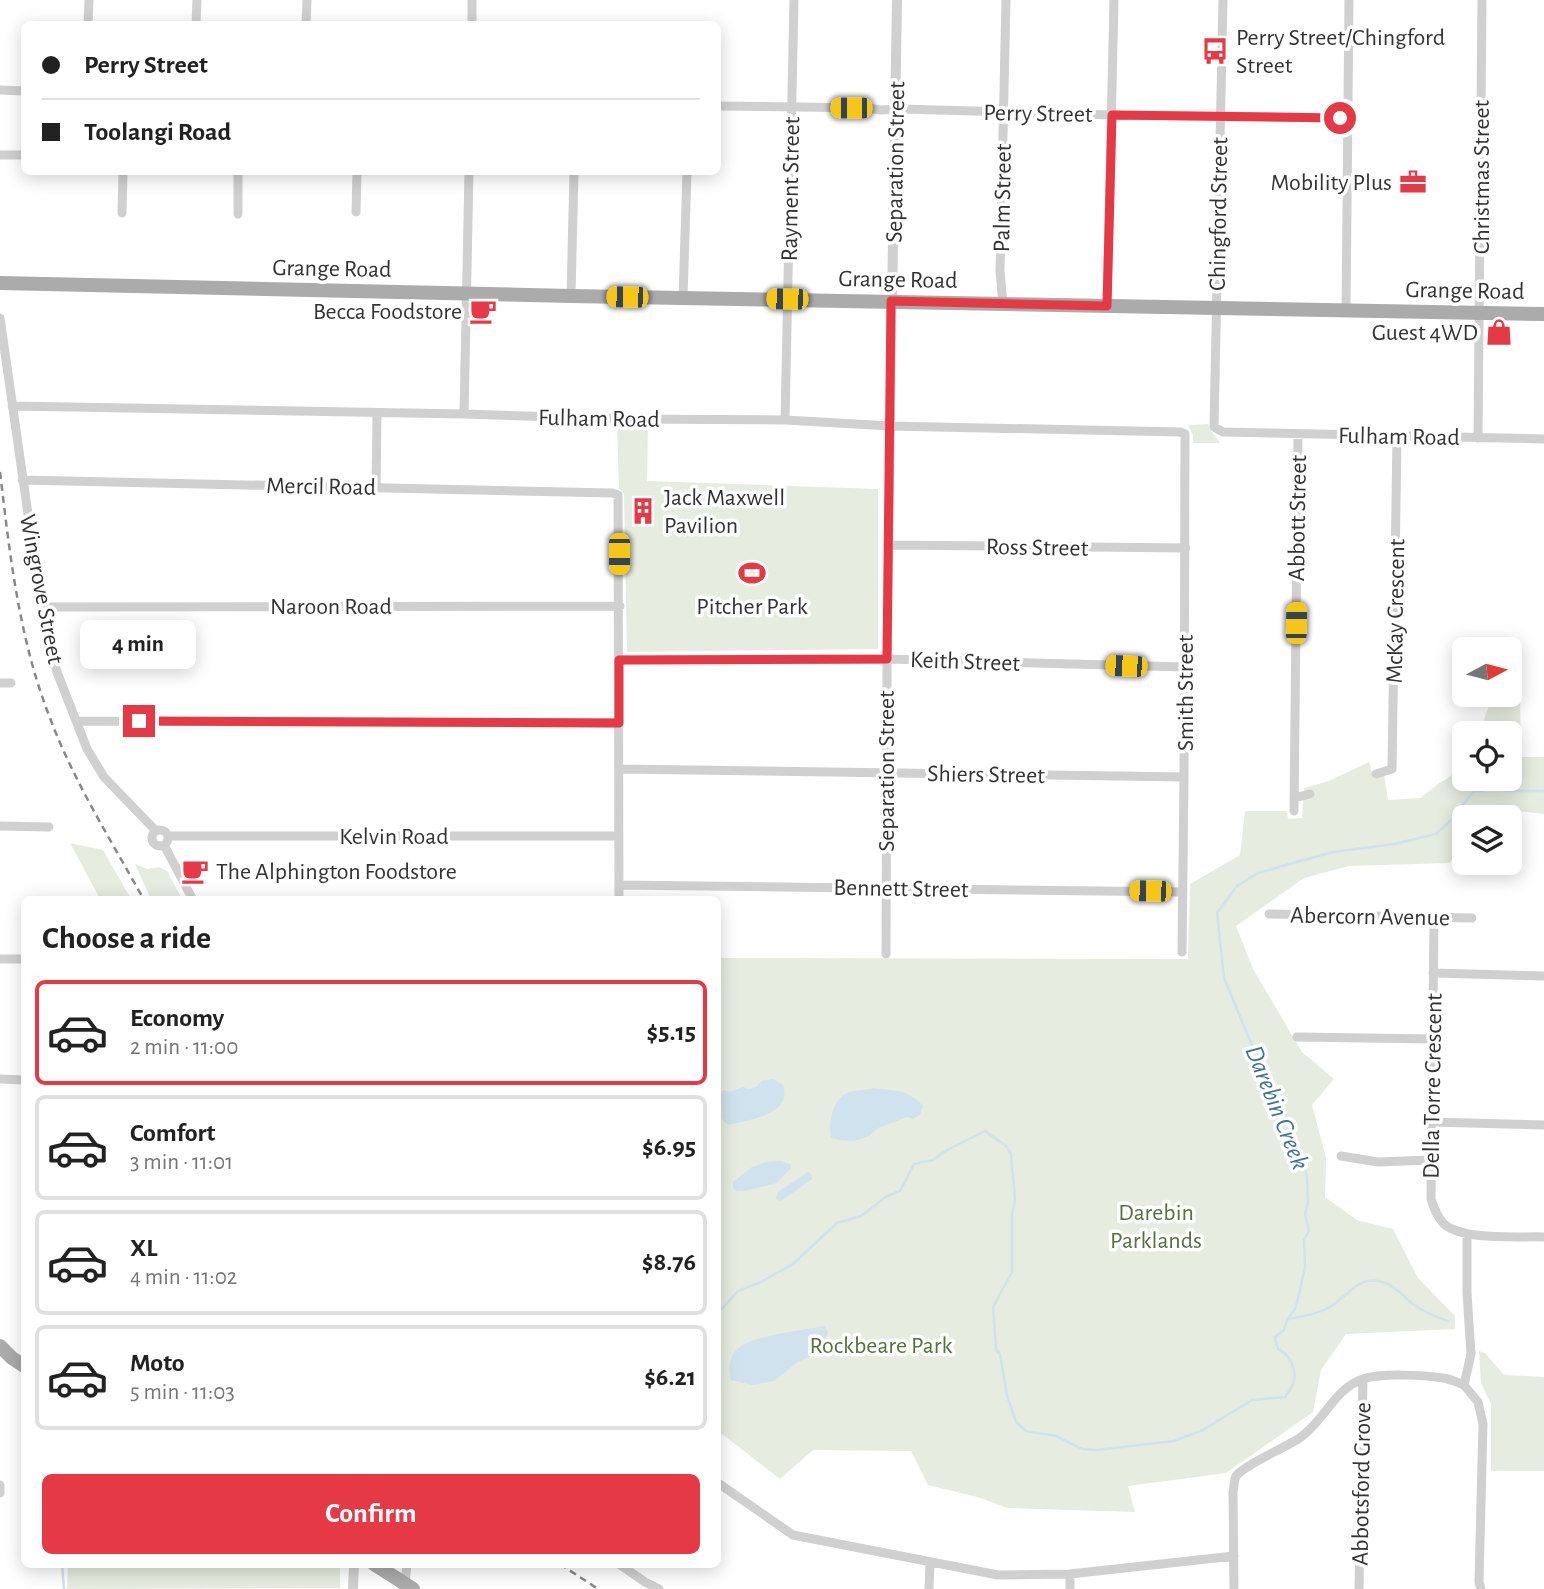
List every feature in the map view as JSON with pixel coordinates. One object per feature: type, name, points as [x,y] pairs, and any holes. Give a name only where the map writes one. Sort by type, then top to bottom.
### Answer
[{"type":"main road","name":"Grange Road","points":[[0,283],[1544,314]]},
{"type":"main road","points":[[0,1346],[21,1364]]},
{"type":"main road","points":[[380,1568],[409,1586]]},
{"type":"street","points":[[88,21],[89,0]]},
{"type":"street","points":[[196,21],[197,0]]},
{"type":"street","points":[[306,21],[307,0]]},
{"type":"street","points":[[472,0],[472,21]]},
{"type":"street","name":"Rayment Street","points":[[785,420],[794,0]]},
{"type":"street","name":"Separation Street","points":[[886,954],[891,301],[898,0]]},
{"type":"street","name":"Palm Street","points":[[1000,304],[1006,0]]},
{"type":"street","points":[[1107,306],[1114,0]]},
{"type":"street","name":"Chingford Street","points":[[1214,427],[1223,0]]},
{"type":"street","points":[[1346,311],[1349,0]]},
{"type":"street","name":"Christmas Street","points":[[1478,438],[1482,0]]},
{"type":"street","points":[[0,90],[21,91]]},
{"type":"street","name":"Perry Street","points":[[721,106],[1348,118]]},
{"type":"street","points":[[0,155],[21,155]]},
{"type":"street","points":[[122,213],[123,175]]},
{"type":"street","points":[[238,214],[239,175]]},
{"type":"street","points":[[356,212],[357,175]]},
{"type":"street","points":[[464,414],[469,175]]},
{"type":"street","points":[[571,296],[574,175]]},
{"type":"street","points":[[683,298],[687,175]]},
{"type":"street","name":"Wingrove Street","points":[[0,318],[42,607],[57,671],[88,749],[104,777],[156,831]]},
{"type":"street","name":"Fulham Road","points":[[12,406],[785,420],[890,426],[1185,434]]},
{"type":"street","points":[[376,488],[377,412]]},
{"type":"street","name":"Fulham Road","points":[[1214,427],[1223,432],[1298,435],[1544,439]]},
{"type":"street","name":"Smith Street","points":[[1182,952],[1185,434]]},
{"type":"street","name":"Abbott Street","points":[[1294,811],[1298,435]]},
{"type":"street","name":"McKay Crescent","points":[[1376,774],[1392,769],[1397,436]]},
{"type":"street","name":"Mercil Road","points":[[22,480],[612,493],[618,495],[620,606]]},
{"type":"street","name":"Ross Street","points":[[888,545],[1186,548]]},
{"type":"street","points":[[619,896],[620,606]]},
{"type":"street","name":"Naroon Road","points":[[42,607],[620,606]]},
{"type":"street","name":"Keith Street","points":[[619,660],[887,659],[1185,667]]},
{"type":"street","points":[[0,683],[11,683]]},
{"type":"street","points":[[76,720],[619,723]]},
{"type":"street","name":"Shiers Street","points":[[619,769],[1184,776]]},
{"type":"street","points":[[1294,798],[1310,794]]},
{"type":"street","points":[[0,826],[49,827]]},
{"type":"street","points":[[166,841],[159,846],[153,842],[152,837],[156,831],[163,831],[191,896]]},
{"type":"street","name":"Kelvin Road","points":[[166,841],[619,836]]},
{"type":"street","name":"Bennett Street","points":[[619,885],[1183,892]]},
{"type":"street","name":"Abercorn Avenue","points":[[1269,914],[1472,918]]},
{"type":"street","name":"Della Torre Crescent","points":[[1434,918],[1431,1199],[1437,1215],[1445,1225],[1467,1235]]},
{"type":"street","points":[[0,959],[21,959]]},
{"type":"street","points":[[1433,973],[1544,976]]},
{"type":"street","points":[[1297,1037],[1432,1040]]},
{"type":"street","points":[[0,1079],[21,1080]]},
{"type":"street","points":[[1431,1122],[1544,1125]]},
{"type":"street","points":[[1340,1156],[1378,1162],[1430,1160]]},
{"type":"street","points":[[1464,1385],[1471,1354],[1467,1235],[1544,1237]]},
{"type":"street","points":[[1234,1589],[1233,1492],[1236,1477],[1307,1432],[1348,1386],[1363,1379],[1401,1376],[1446,1378],[1464,1385],[1478,1402],[1483,1424],[1481,1589]]},
{"type":"street","name":"Abbotsford Grove","points":[[1359,1589],[1363,1379]]},
{"type":"street","points":[[0,1485],[0,1493]]},
{"type":"street","points":[[721,1485],[793,1535],[998,1575],[1070,1574],[1234,1556]]},
{"type":"street","points":[[929,1589],[930,1562]]},
{"type":"street","points":[[353,1589],[354,1568]]},
{"type":"street","points":[[407,1568],[409,1586]]},
{"type":"street","points":[[626,1568],[659,1589]]},
{"type":"street","points":[[1070,1574],[1070,1589]]},
{"type":"green space","name":"Pitcher Park","points":[[617,424],[648,424],[647,481],[878,489],[878,649],[627,652],[624,494],[619,488]]},
{"type":"green space","points":[[1208,424],[1220,443],[1193,443],[1193,435],[1188,425]]},
{"type":"green space","points":[[1489,707],[1520,707],[1520,721],[1483,721]]},
{"type":"green space","points":[[1522,757],[1544,757],[1544,814],[1522,812],[1522,805],[1452,805],[1452,860],[1449,863],[1349,866],[1304,878],[1236,926],[1253,969],[1302,1052],[1334,1079],[1312,1105],[1326,1158],[1325,1197],[1357,1220],[1393,1229],[1418,1278],[1455,1316],[1455,1329],[1346,1334],[1321,1370],[1313,1412],[1226,1473],[1128,1486],[1135,1512],[1008,1508],[928,1485],[911,1451],[813,1450],[780,1479],[721,1433],[721,958],[1188,959],[1190,884],[1240,855],[1245,811],[1287,811],[1288,819],[1302,818],[1304,788],[1329,781],[1369,762],[1374,779],[1384,775],[1388,800],[1420,798],[1452,774],[1452,791],[1522,791]]},
{"type":"green space","points":[[70,843],[103,850],[129,896],[98,896]]},
{"type":"green space","points":[[135,864],[147,869],[159,867],[167,871],[180,896],[150,896]]},
{"type":"green space","points":[[1479,1351],[1485,1353],[1504,1375],[1544,1377],[1544,1471],[1491,1471],[1491,1404],[1481,1383]]},
{"type":"green space","points":[[68,1568],[340,1568],[340,1588],[67,1589]]},
{"type":"water","points":[[773,1079],[783,1085],[784,1097],[781,1103],[761,1117],[728,1125],[721,1118],[721,1092],[743,1087],[749,1089],[762,1081]]},
{"type":"water","points":[[874,1088],[912,1096],[923,1106],[920,1115],[878,1128],[869,1136],[855,1141],[831,1137],[832,1114],[837,1102],[852,1091]]},
{"type":"water","points":[[781,1161],[790,1164],[791,1168],[777,1183],[744,1191],[736,1191],[733,1187],[733,1182],[752,1167]]},
{"type":"water","points":[[808,1172],[812,1179],[781,1201],[776,1199],[778,1192]]},
{"type":"water","points":[[824,1326],[828,1332],[819,1352],[798,1362],[774,1381],[752,1385],[731,1380],[731,1360],[740,1347],[762,1338]]},
{"type":"waterway","name":"Darebin Creek","points":[[721,1310],[738,1291],[793,1264],[837,1223],[861,1216],[887,1196],[900,1191],[914,1164],[933,1160],[985,1131],[1006,1146],[1011,1154],[1015,1199],[1012,1216],[1012,1272],[993,1307],[996,1350],[1000,1354],[1007,1395],[1016,1422],[1026,1431],[1056,1436],[1082,1449],[1097,1450],[1174,1441],[1203,1430],[1252,1400],[1285,1397],[1293,1384],[1294,1370],[1288,1358],[1278,1349],[1275,1337],[1284,1330],[1296,1307],[1305,1267],[1304,1240],[1309,1231],[1305,1214],[1308,1202],[1307,1177],[1301,1153],[1286,1116],[1266,1077],[1263,1058],[1256,1055],[1224,978],[1217,913],[1237,886],[1258,873],[1332,852],[1395,844],[1436,834],[1473,792],[1499,788],[1508,791],[1544,791]]},
{"type":"waterway","points":[[1289,1319],[1326,1309],[1362,1283],[1378,1281],[1395,1288],[1417,1307],[1448,1321]]},
{"type":"waterway","name":"Darebin Creek","points":[[62,1568],[64,1589]]},
{"type":"railway","points":[[0,472],[17,597],[39,688],[70,765],[142,896]]},
{"type":"railway","points":[[566,1568],[598,1589]]},
{"type":"place","name":"Perry Street/Chingford Street","points":[[1215,51]]},
{"type":"place","name":"Mobility Plus","points":[[1413,182]]},
{"type":"place","name":"Becca Foodstore","points":[[483,311]]},
{"type":"place","name":"Guest 4WD","points":[[1499,332]]},
{"type":"place","name":"Jack Maxwell Pavilion","points":[[643,511]]},
{"type":"place","name":"Pitcher Park","points":[[752,573]]},
{"type":"place","name":"The Alphington Foodstore","points":[[195,871]]},
{"type":"route","points":[[139,721],[619,723],[619,660],[887,659],[891,301],[1107,306],[1112,115],[1340,118]]},
{"type":"park label","name":"Darebin Parklands","points":[[1156,1226]]},
{"type":"park label","name":"Rockbeare Park","points":[[881,1345]]}]
